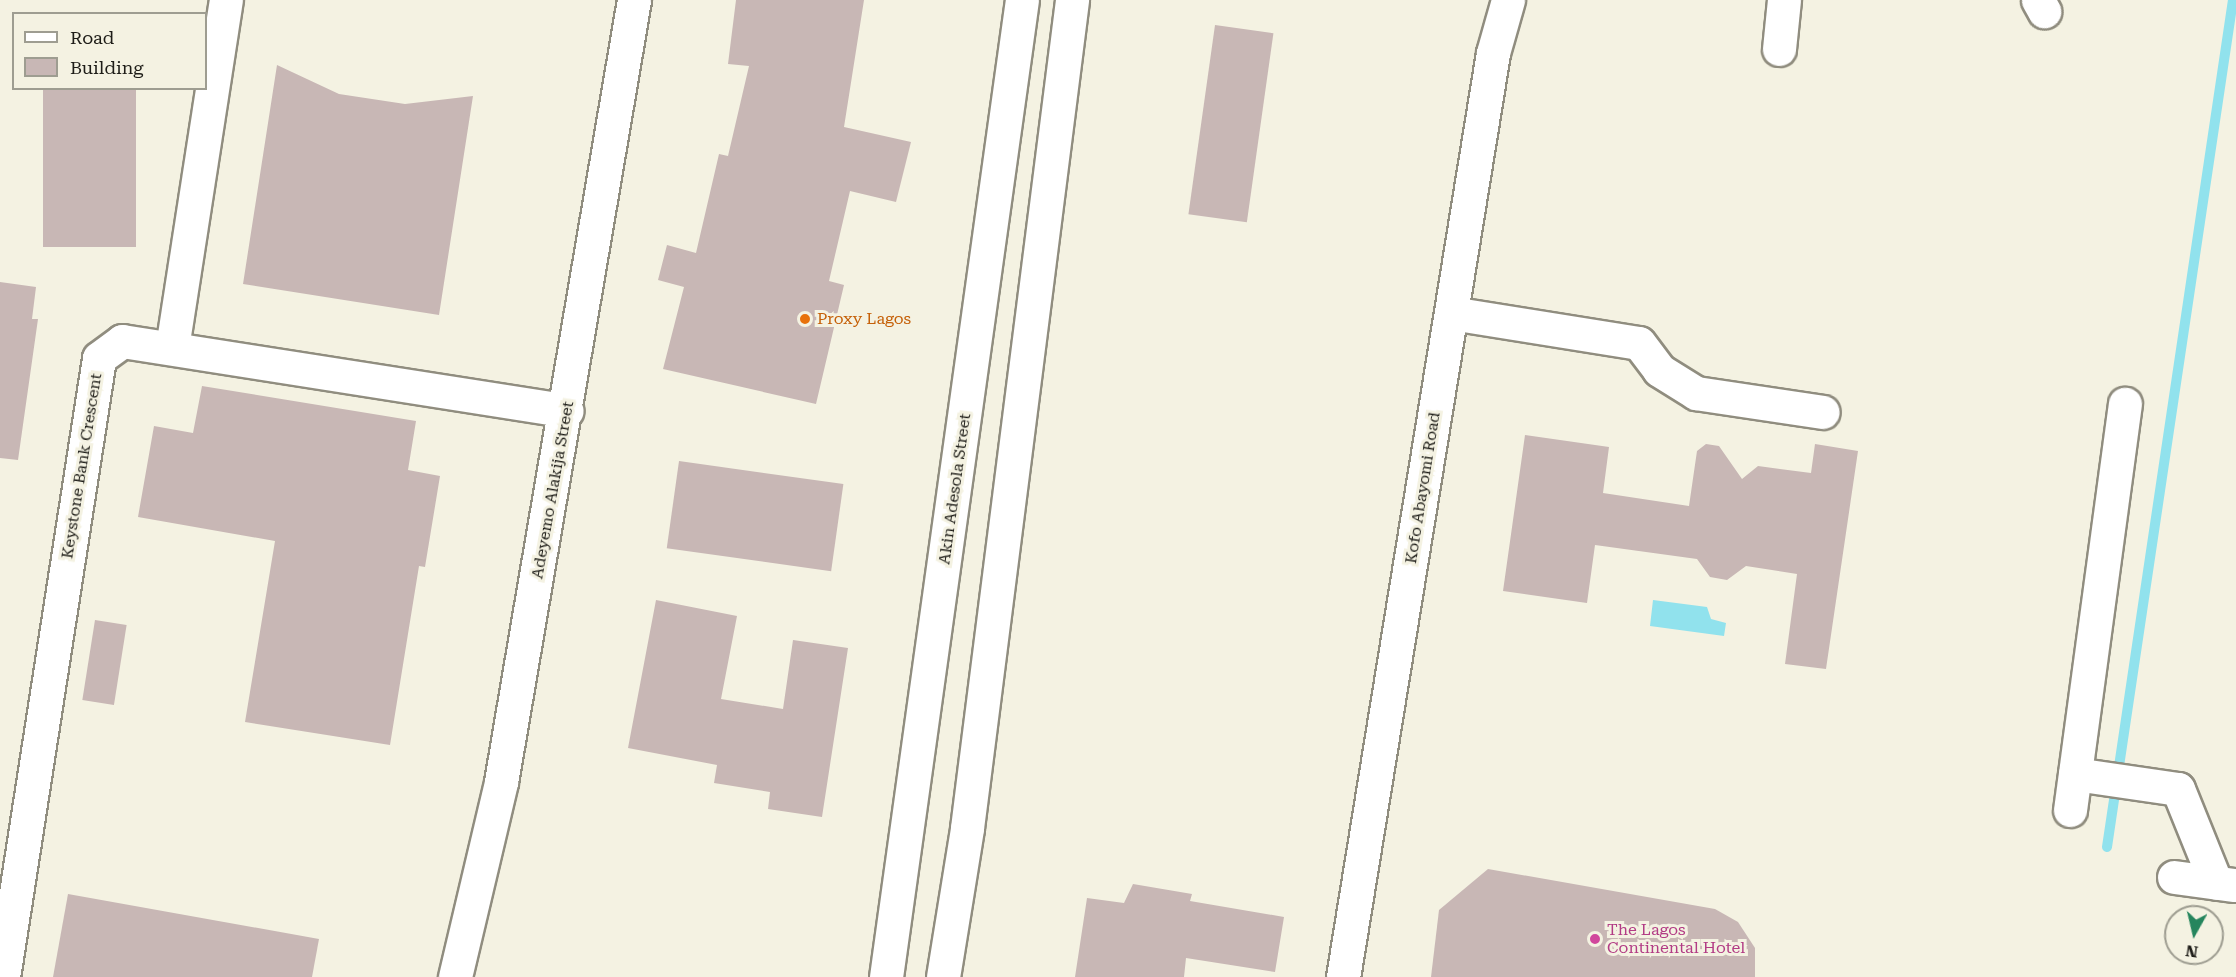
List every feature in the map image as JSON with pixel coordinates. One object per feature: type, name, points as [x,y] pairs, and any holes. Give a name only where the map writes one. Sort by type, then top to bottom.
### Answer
[{"type":"main road","points":[[172,348],[226,0]]},
{"type":"main road","name":"Adeyemo Alakija Street","points":[[455,977],[501,782],[567,411],[634,0]]},
{"type":"main road","name":"Akin Adesola Street","points":[[886,977],[1022,0]]},
{"type":"main road","points":[[943,977],[967,828],[1072,0]]},
{"type":"main road","name":"Kofo Abayomi Road","points":[[1343,977],[1493,52],[1508,0]]},
{"type":"main road","points":[[1779,49],[1785,0]]},
{"type":"main road","points":[[1451,313],[1639,343],[1659,370],[1696,393],[1823,412]]},
{"type":"main road","name":"Keystone Bank Crescent","points":[[3,977],[99,358],[122,341],[567,411]]},
{"type":"main road","points":[[2070,810],[2088,776],[2126,404]]},
{"type":"main road","points":[[2088,776],[2178,789],[2226,884]]},
{"type":"main road","points":[[2174,878],[2226,884]]},
{"type":"water","points":[[1653,600],[1707,607],[1711,619],[1726,623],[1724,636],[1650,626]]},
{"type":"building","points":[[736,0],[864,0],[844,127],[911,142],[896,202],[850,191],[829,281],[844,285],[816,404],[663,369],[684,287],[658,280],[667,245],[696,253],[719,154],[728,156],[749,66],[728,64]]},
{"type":"building","points":[[1215,25],[1273,33],[1247,222],[1188,214]]},
{"type":"building","points":[[277,65],[339,94],[405,104],[473,96],[439,315],[243,284]]},
{"type":"building","points":[[43,90],[136,90],[136,247],[43,247]]},
{"type":"building","points":[[0,282],[36,287],[32,319],[38,319],[18,460],[0,458]]},
{"type":"building","points":[[202,386],[416,421],[408,470],[440,476],[425,567],[419,566],[390,745],[245,722],[275,541],[138,517],[154,426],[193,433]]},
{"type":"building","points":[[1525,435],[1609,447],[1603,493],[1689,506],[1697,451],[1706,444],[1719,446],[1742,479],[1758,466],[1811,473],[1815,444],[1858,451],[1826,669],[1785,664],[1797,574],[1746,566],[1727,580],[1710,577],[1697,559],[1595,545],[1587,603],[1503,591]]},
{"type":"building","points":[[679,461],[843,484],[831,571],[667,548]]},
{"type":"building","points":[[656,600],[737,616],[721,699],[783,709],[793,640],[848,648],[822,817],[768,809],[770,792],[714,783],[717,765],[628,748]]},
{"type":"building","points":[[95,620],[127,625],[114,705],[82,700]]},
{"type":"building","name":"The Lagos Continental Hotel","points":[[1488,869],[1715,909],[1738,922],[1755,948],[1755,977],[1431,977],[1439,910]]},
{"type":"building","points":[[1133,884],[1192,894],[1190,901],[1284,917],[1275,972],[1186,958],[1184,977],[1075,977],[1087,898],[1124,903]]},
{"type":"building","points":[[68,894],[319,939],[312,977],[53,977]]},
{"type":"waterway","points":[[2107,847],[2233,0]]},
{"type":"place","name":"Proxy Lagos","points":[[805,319]]},
{"type":"place","name":"The Lagos Continental Hotel","points":[[1595,939]]}]
